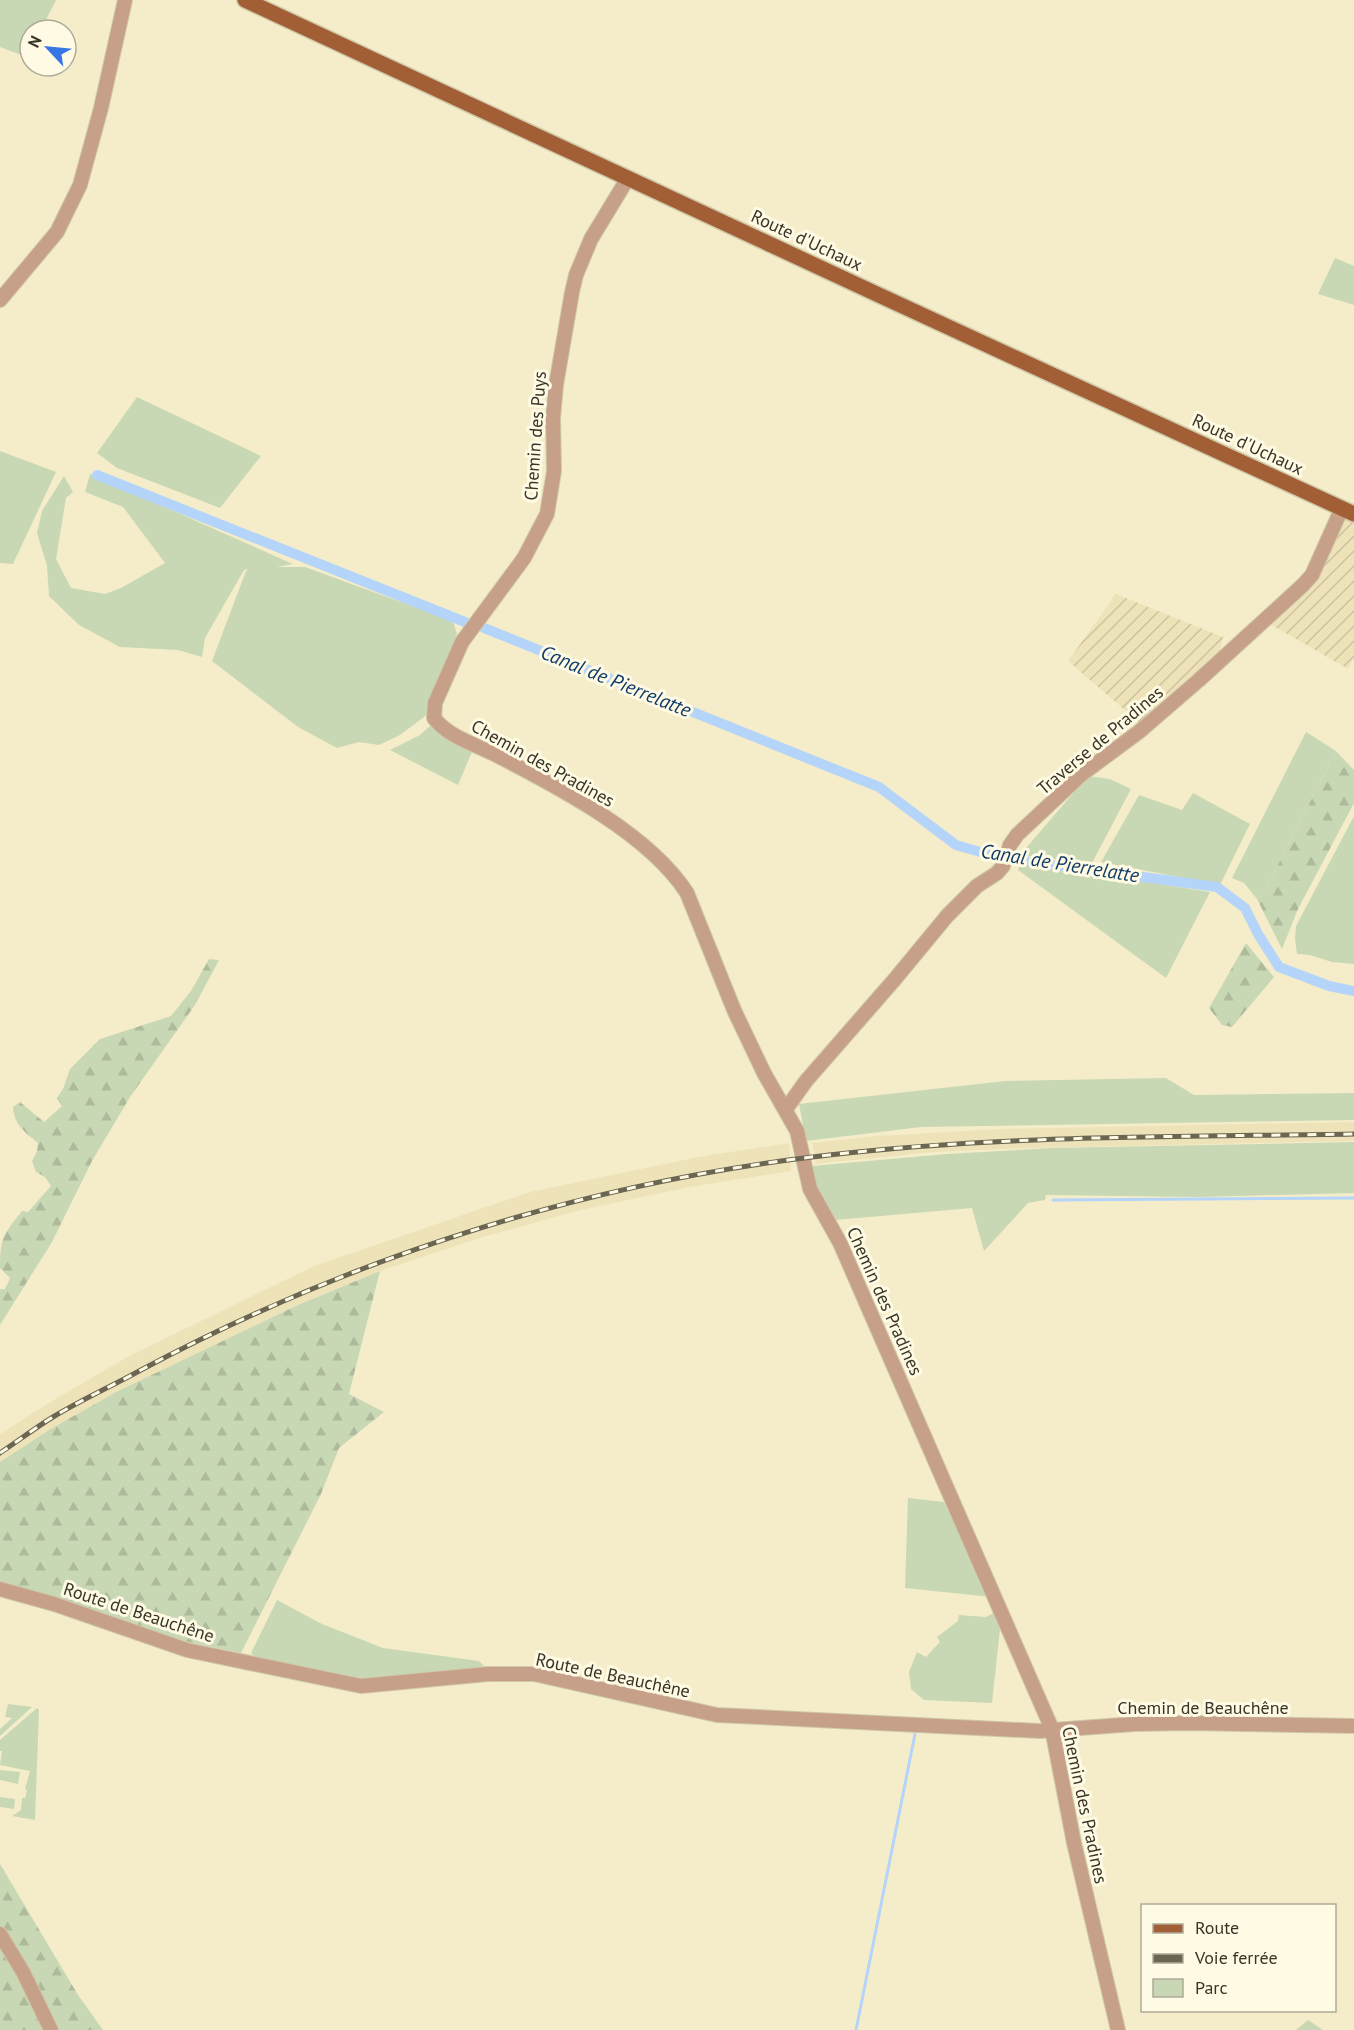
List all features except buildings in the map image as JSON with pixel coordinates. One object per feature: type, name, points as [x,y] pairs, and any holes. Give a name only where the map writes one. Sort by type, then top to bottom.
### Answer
[{"type":"main road","name":"Route d'Uchaux","points":[[245,0],[1348,511]]},
{"type":"street","points":[[0,300],[57,232],[80,185],[101,108],[125,0]]},
{"type":"street","name":"Chemin des Puys","points":[[434,718],[435,703],[462,642],[524,558],[547,514],[554,471],[553,418],[556,385],[576,275],[591,239],[628,178]]},
{"type":"street","name":"Traverse de Pradines","points":[[786,1108],[806,1081],[947,916],[976,886],[997,873],[1017,836],[1082,774],[1140,731],[1303,585],[1348,511]]},
{"type":"street","name":"Chemin des Pradines","points":[[434,718],[446,730],[574,797],[605,817],[661,860],[687,893],[734,1010],[764,1073],[786,1108],[800,1140],[810,1189],[840,1243],[1052,1729],[1074,1843],[1118,2030]]},
{"type":"street","name":"Route de Beauchêne","points":[[0,1588],[54,1604],[187,1650],[361,1686],[488,1674],[534,1674],[717,1715],[1040,1731],[1052,1729]]},
{"type":"street","name":"Chemin de Beauchêne","points":[[1052,1729],[1188,1723],[1354,1726]]},
{"type":"street","points":[[0,1934],[23,1972],[51,2030]]},
{"type":"shaded area","points":[[1345,514],[1354,518],[1354,658],[1348,669],[1270,624],[1311,583]]},
{"type":"shaded area","points":[[1116,594],[1223,637],[1218,658],[1142,725],[1068,661]]},
{"type":"shaded area","points":[[1354,1122],[1354,1141],[933,1152],[814,1164],[816,1160],[812,1143],[876,1136],[1000,1129]]},
{"type":"shaded area","points":[[789,1143],[791,1171],[690,1187],[581,1210],[486,1236],[380,1271],[298,1305],[116,1392],[49,1430],[0,1462],[0,1434],[52,1401],[129,1356],[314,1266],[530,1192],[698,1157]]},
{"type":"green space","points":[[0,0],[56,0],[47,18],[18,18],[18,54],[0,47]]},
{"type":"green space","points":[[1335,258],[1354,266],[1354,305],[1318,294]]},
{"type":"green space","points":[[137,397],[261,456],[220,508],[117,468],[97,453]]},
{"type":"green space","points":[[0,451],[56,472],[13,564],[0,563]]},
{"type":"green space","points":[[90,474],[293,564],[277,567],[305,567],[453,621],[457,634],[428,714],[400,735],[379,745],[359,742],[337,748],[298,727],[212,661],[248,569],[244,570],[205,638],[202,657],[178,650],[120,647],[79,625],[49,596],[47,566],[37,533],[42,511],[64,476],[73,492],[66,498],[56,559],[71,588],[105,594],[121,588],[165,563],[123,507],[85,492]]},
{"type":"green space","points":[[432,724],[474,747],[458,785],[390,750],[420,735]]},
{"type":"green space","points":[[1306,732],[1336,751],[1262,896],[1257,899],[1244,883],[1232,878]]},
{"type":"green space","points":[[1336,751],[1354,770],[1354,803],[1298,909],[1282,949],[1257,899],[1262,896]]},
{"type":"green space","points":[[1088,776],[1110,779],[1131,789],[1092,863],[1020,855]]},
{"type":"green space","points":[[1193,793],[1250,824],[1220,885],[1101,862],[1139,795],[1182,810]]},
{"type":"green space","points":[[1354,816],[1354,964],[1332,962],[1310,955],[1297,954],[1296,926]]},
{"type":"green space","points":[[1021,862],[1210,892],[1166,978],[1018,870]]},
{"type":"green space","points":[[1246,943],[1274,977],[1232,1027],[1222,1025],[1209,1008]]},
{"type":"green space","points":[[209,959],[219,960],[195,1005],[130,1097],[92,1161],[52,1242],[0,1325],[0,1289],[5,1289],[10,1278],[0,1268],[4,1236],[22,1211],[28,1212],[51,1186],[45,1177],[36,1172],[32,1161],[38,1143],[18,1123],[13,1107],[20,1102],[44,1122],[62,1106],[57,1098],[70,1069],[100,1039],[171,1016],[191,991]]},
{"type":"green space","points":[[1166,1078],[1194,1095],[1354,1093],[1354,1120],[921,1127],[806,1141],[799,1104],[1005,1081]]},
{"type":"green space","points":[[1354,1142],[1354,1193],[1199,1197],[1046,1195],[1045,1200],[1028,1203],[984,1251],[972,1208],[835,1220],[813,1183],[812,1166],[947,1154],[1052,1148]]},
{"type":"green space","points":[[380,1271],[349,1394],[384,1412],[339,1448],[321,1494],[241,1653],[188,1642],[0,1584],[0,1462],[49,1430],[116,1392],[298,1305]]},
{"type":"green space","points":[[908,1498],[944,1502],[991,1597],[905,1588]]},
{"type":"green space","points":[[277,1600],[322,1624],[383,1648],[479,1661],[484,1666],[435,1674],[364,1680],[259,1660],[251,1653]]},
{"type":"green space","points":[[997,1611],[1000,1629],[992,1703],[924,1700],[911,1689],[909,1672],[917,1652],[926,1657],[940,1642],[937,1637],[958,1621],[959,1615],[986,1617]]},
{"type":"green space","points":[[8,1704],[32,1707],[0,1736],[0,1729],[12,1718],[5,1717]]},
{"type":"green space","points":[[37,1708],[39,1710],[35,1820],[12,1816],[21,1810],[30,1771],[0,1765],[2,1751],[0,1751],[0,1740]]},
{"type":"green space","points":[[0,1770],[20,1772],[18,1784],[0,1780]]},
{"type":"green space","points":[[0,1797],[15,1799],[14,1809],[0,1807]]},
{"type":"green space","points":[[0,1864],[78,1995],[103,2030],[55,2030],[0,1929]]},
{"type":"green space","points":[[0,1945],[18,1975],[45,2030],[0,2030]]},
{"type":"green space","points":[[1308,2020],[1323,2030],[1296,2030]]},
{"type":"waterway","name":"Canal de Pierrelatte","points":[[97,475],[465,622]]},
{"type":"waterway","name":"Canal de Pierrelatte","points":[[484,628],[879,787],[956,845],[1017,860],[1217,887],[1245,908],[1279,967],[1329,986],[1354,991]]},
{"type":"waterway","points":[[1053,1200],[1354,1198]]},
{"type":"waterway","points":[[856,2030],[915,1734]]},
{"type":"railway","points":[[0,1453],[46,1421],[86,1399],[222,1329],[304,1292],[389,1259],[474,1230],[562,1205],[650,1184],[739,1167],[894,1148],[1025,1140],[1354,1134]]}]
